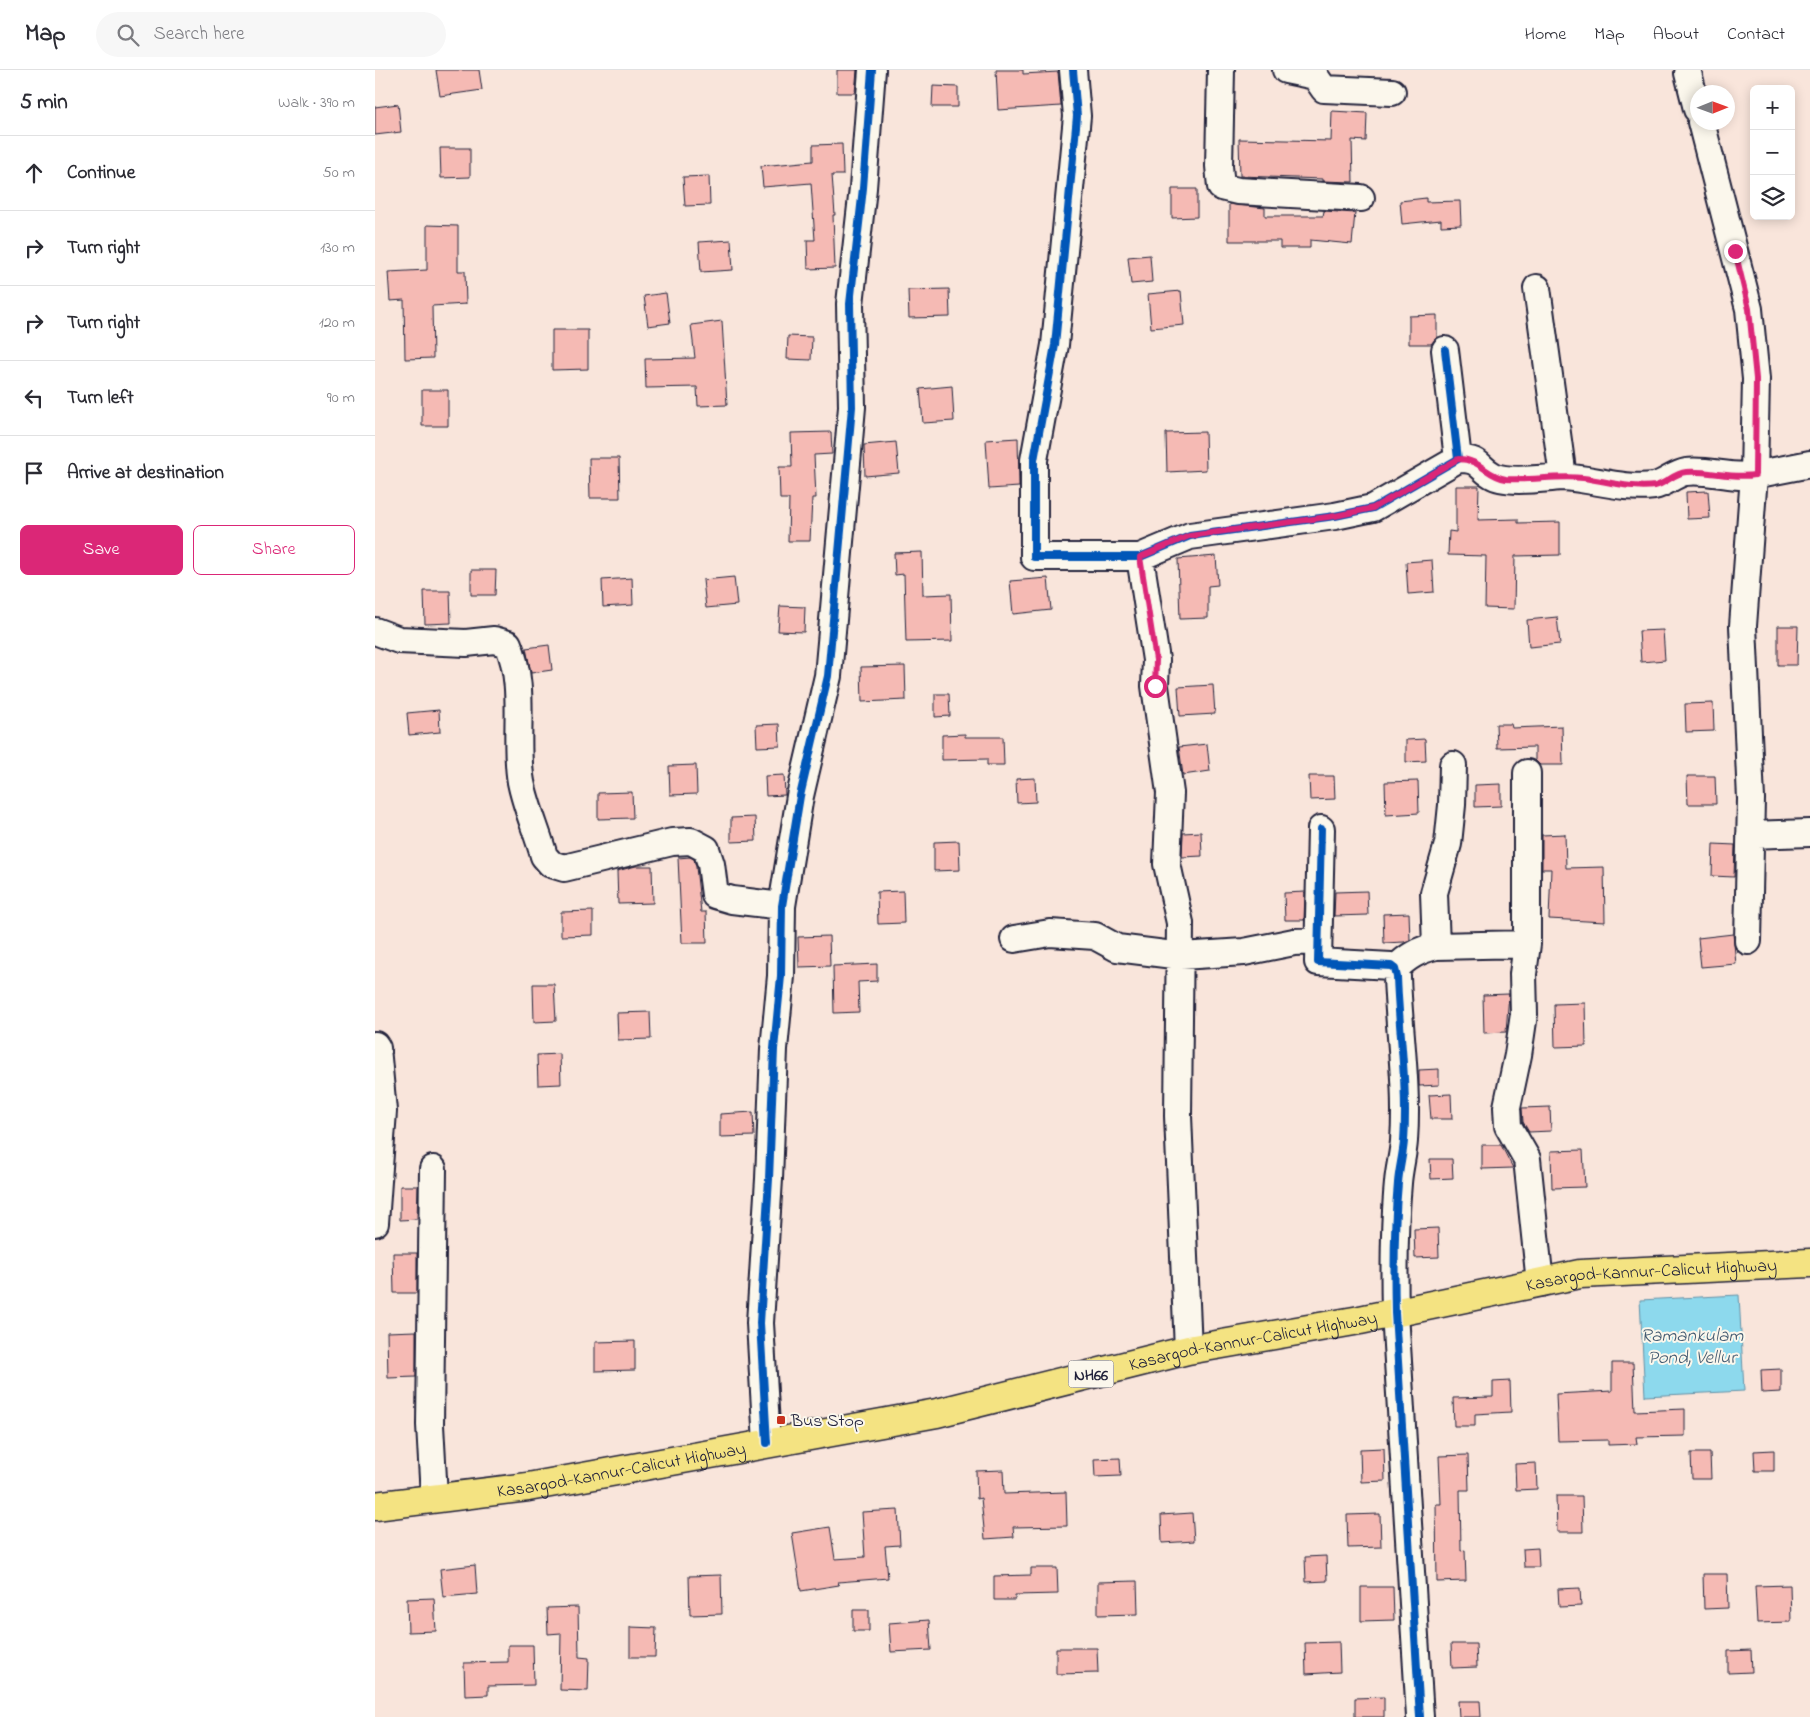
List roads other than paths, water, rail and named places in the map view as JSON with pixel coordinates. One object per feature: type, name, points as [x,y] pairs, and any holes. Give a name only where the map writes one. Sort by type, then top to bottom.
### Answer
[{"type":"highway","name":"Kasargod-Kannur-Calicut Highway","points":[[375,1506],[434,1497],[528,1487],[937,1413],[1188,1350],[1395,1313],[1580,1274],[1810,1263]]},
{"type":"street","points":[[767,1443],[760,1323],[769,1179],[774,1049],[781,976],[782,906],[800,796],[829,676],[852,407],[850,304],[863,188],[872,70]]},
{"type":"street","points":[[1073,70],[1076,126],[1055,346],[1034,460],[1034,557],[1140,557],[1189,536],[1335,516],[1373,508],[1458,459],[1469,459],[1481,464],[1492,476],[1506,479],[1563,477],[1631,486],[1657,486],[1673,476],[1686,472],[1739,478],[1810,464]]},
{"type":"street","points":[[1286,70],[1315,76],[1324,89],[1392,92]]},
{"type":"street","points":[[1224,71],[1219,166],[1221,187],[1238,191],[1361,198]]},
{"type":"street","points":[[1689,73],[1692,85]]},
{"type":"street","points":[[1703,130],[1749,309],[1756,379],[1755,475],[1743,626],[1751,799],[1748,941]]},
{"type":"street","points":[[1537,288],[1563,477]]},
{"type":"street","points":[[1445,350],[1458,459]]},
{"type":"street","points":[[1140,557],[1156,660],[1155,686],[1170,793],[1167,864],[1180,923],[1178,1116],[1188,1350]]},
{"type":"street","points":[[375,631],[399,640],[466,643],[493,640],[508,644],[514,657],[519,703],[521,782],[544,856],[551,864],[564,868],[672,842],[691,842],[706,849],[711,864],[715,895],[731,900],[782,906]]},
{"type":"street","points":[[1436,946],[1434,893],[1448,844],[1452,805],[1453,765]]},
{"type":"street","points":[[1527,773],[1527,944],[1523,974],[1521,1037],[1507,1107],[1508,1126],[1527,1159],[1540,1283]]},
{"type":"street","points":[[1321,829],[1318,962],[1391,966],[1395,969]]},
{"type":"street","points":[[1749,835],[1810,833]]},
{"type":"street","points":[[1014,939],[1050,933],[1095,936],[1117,948],[1181,956],[1244,952],[1294,942],[1318,941]]},
{"type":"street","points":[[1420,1717],[1395,1313],[1394,1252],[1398,1183],[1404,1142],[1405,1078],[1399,1031],[1395,969],[1406,958],[1419,950],[1436,946],[1527,944]]},
{"type":"street","points":[[375,1045],[377,1048],[383,1111],[375,1223]]},
{"type":"street","points":[[433,1169],[430,1425],[434,1497]]},
{"type":"water","name":"Ramankulam Pond, Vellur","points":[[1739,1295],[1744,1391],[1645,1396],[1640,1300]]},
{"type":"place","name":"Bus Stop","points":[[781,1420]]}]
